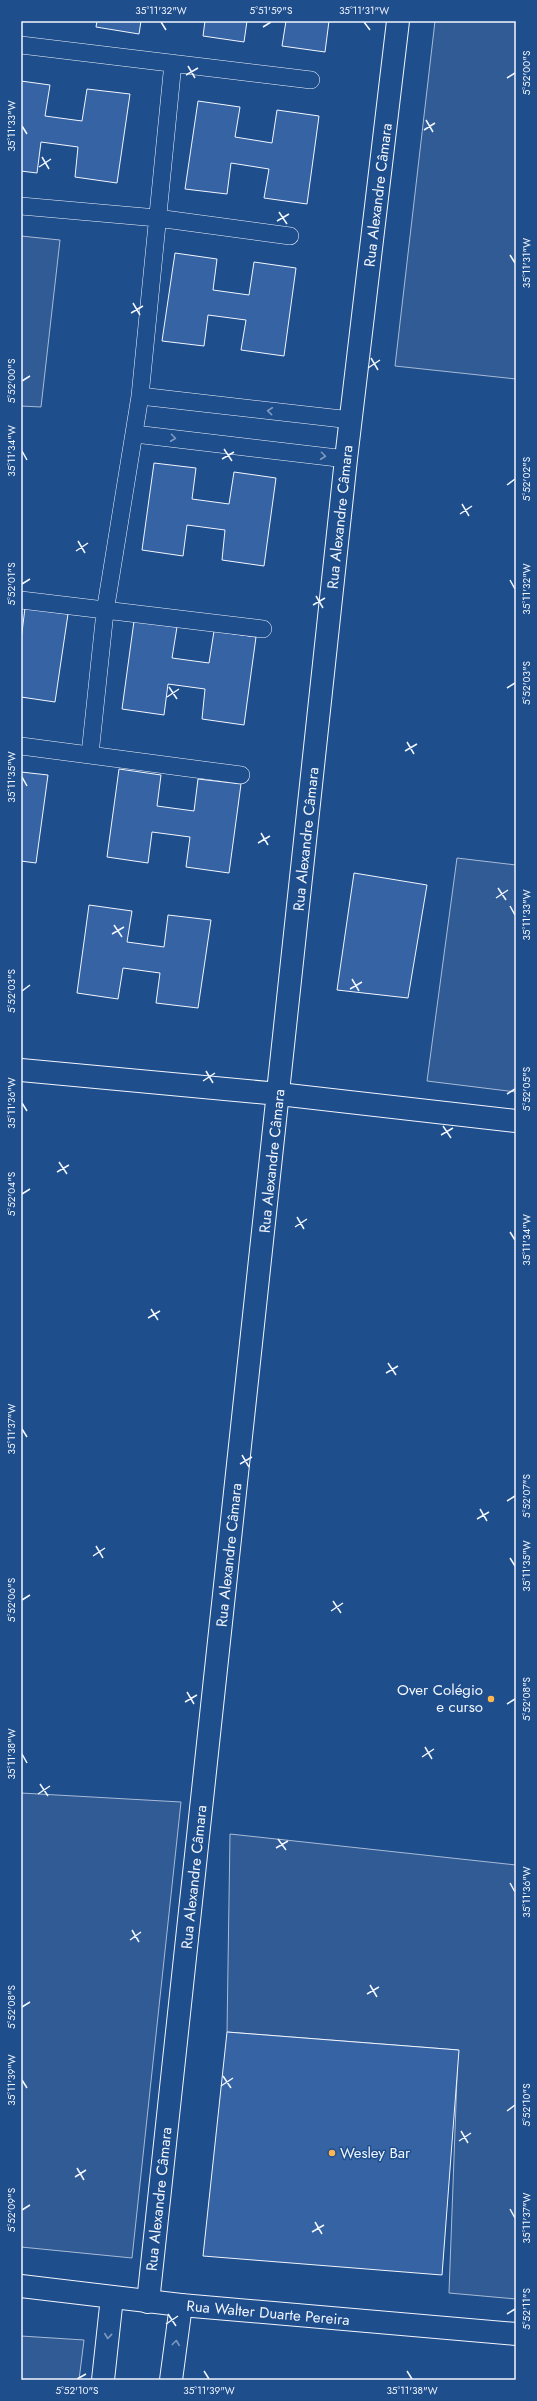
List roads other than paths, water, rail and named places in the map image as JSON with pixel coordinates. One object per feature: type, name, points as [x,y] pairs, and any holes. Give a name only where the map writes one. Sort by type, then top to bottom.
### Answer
[{"type":"street","name":"Rua Alexandre Câmara","points":[[148,2302],[279,1094],[346,459],[398,21]]},
{"type":"street","points":[[21,1070],[279,1094],[516,1121]]},
{"type":"street","name":"Rua Walter Duarte Pereira","points":[[21,2286],[148,2302],[516,2334]]},
{"type":"street","points":[[104,2380],[112,2298]]},
{"type":"street","points":[[171,2380],[181,2305]]},
{"type":"lane","points":[[21,45],[311,80]]},
{"type":"lane","points":[[90,754],[105,612],[140,396],[173,63]]},
{"type":"lane","points":[[21,206],[158,218],[290,236]]},
{"type":"lane","points":[[140,396],[351,420]]},
{"type":"lane","points":[[135,434],[346,459]]},
{"type":"lane","points":[[21,600],[105,612],[263,629]]},
{"type":"lane","points":[[21,746],[241,775]]},
{"type":"place","name":"Over Colégio e curso","points":[[491,1699]]},
{"type":"place","name":"Wesley Bar","points":[[332,2153]]}]
